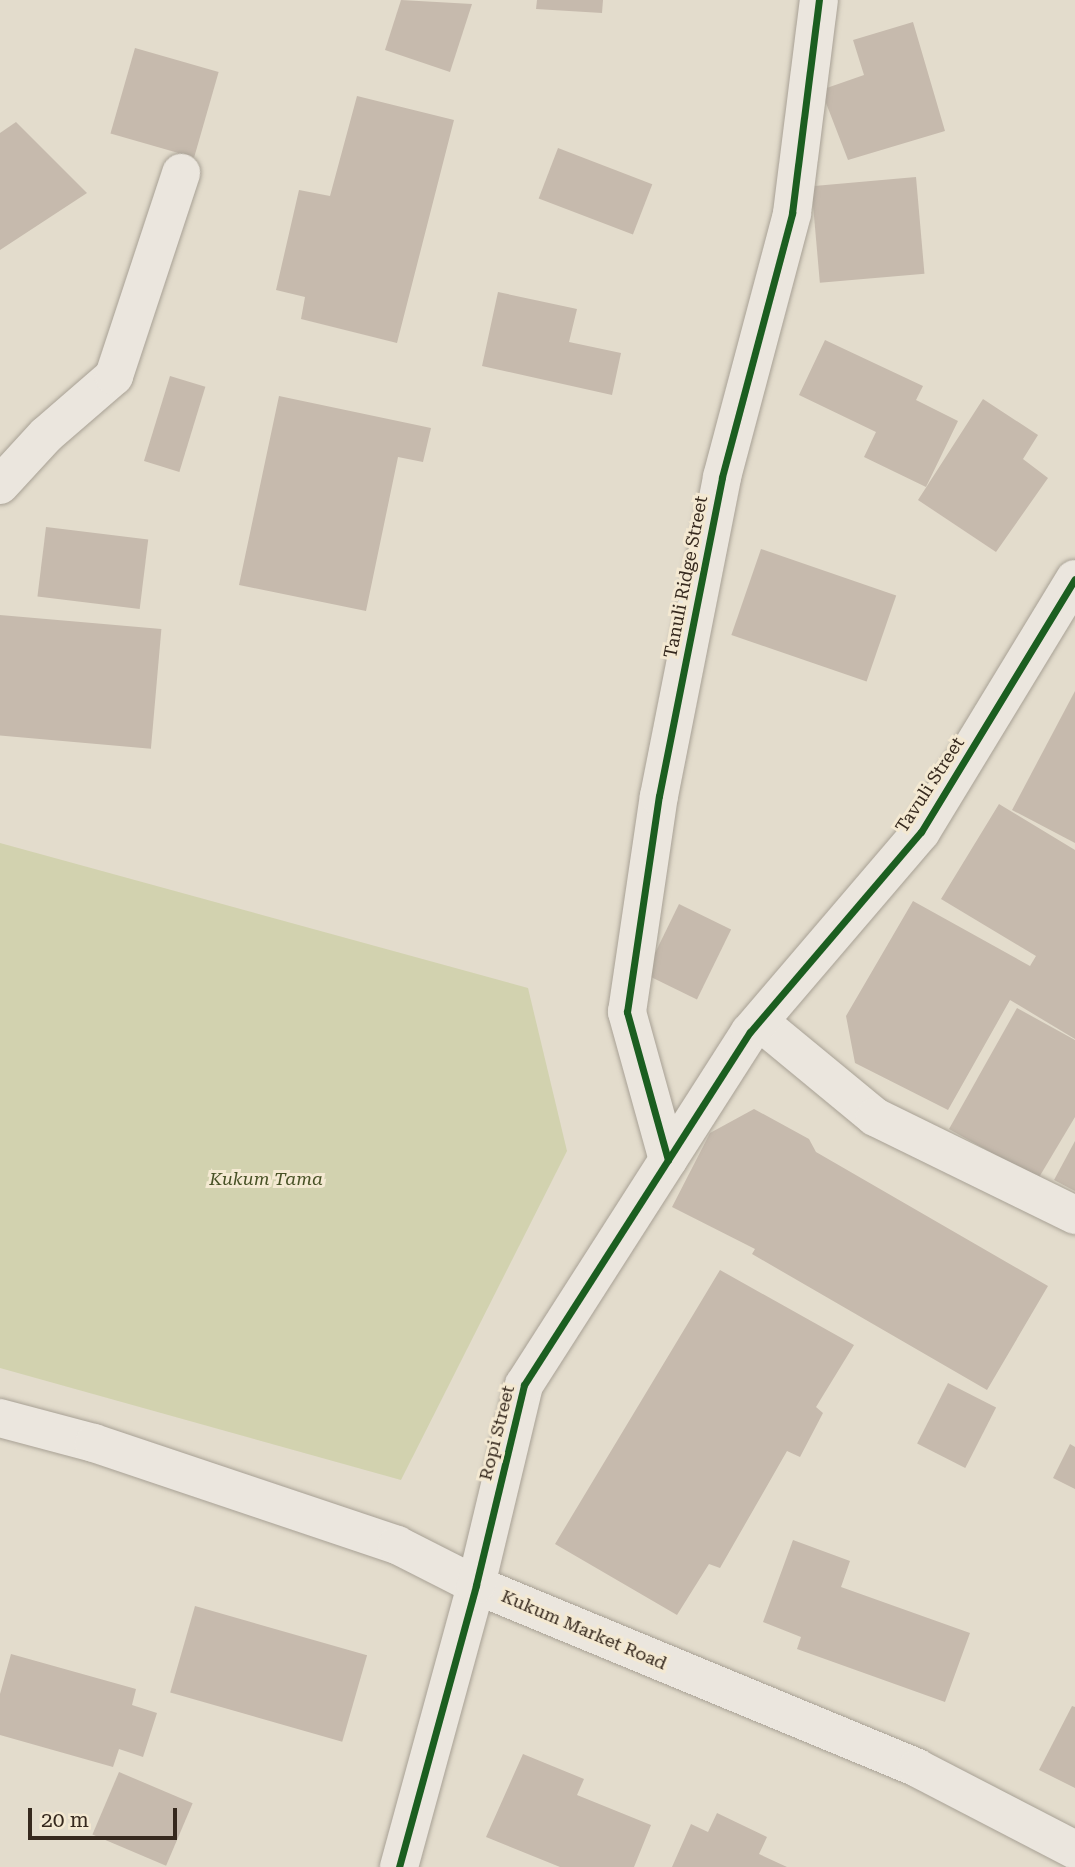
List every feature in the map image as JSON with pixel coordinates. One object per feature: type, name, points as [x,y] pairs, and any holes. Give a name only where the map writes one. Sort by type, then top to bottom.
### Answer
[{"type":"street","name":"Tanuli Ridge Street","points":[[668,1160],[627,1012],[659,796],[719,490],[792,213],[819,0]]},
{"type":"street","points":[[0,485],[46,435],[114,376],[181,173]]},
{"type":"street","name":"Tavuli Street","points":[[761,1023],[921,832],[1075,579]]},
{"type":"street","name":"Ropi Street","points":[[399,1867],[476,1585],[524,1385],[750,1032],[761,1023]]},
{"type":"street","points":[[761,1023],[875,1117],[1075,1215]]},
{"type":"street","name":"Kukum Market Road","points":[[0,1418],[93,1443],[397,1545],[476,1585],[918,1768],[1075,1850]]},
{"type":"green space","name":"Kukum Tama","points":[[0,843],[528,988],[567,1151],[401,1480],[0,1368]]},
{"type":"building","points":[[401,0],[472,4],[450,72],[385,50]]},
{"type":"building","points":[[537,0],[603,0],[602,13],[536,9]]},
{"type":"building","points":[[913,22],[945,131],[848,160],[821,90],[864,75],[853,40]]},
{"type":"building","points":[[135,48],[219,72],[194,158],[110,134]]},
{"type":"building","points":[[357,96],[454,120],[397,343],[301,319],[305,297],[276,290],[299,190],[330,196]]},
{"type":"building","points":[[16,122],[87,193],[0,250],[0,133]]},
{"type":"building","points":[[558,148],[652,184],[633,235],[539,198]]},
{"type":"building","points":[[916,177],[924,274],[820,283],[811,186]]},
{"type":"building","points":[[498,292],[577,309],[569,342],[621,353],[612,395],[482,366]]},
{"type":"building","points":[[825,340],[923,386],[916,400],[958,421],[926,487],[864,457],[876,432],[799,395]]},
{"type":"building","points":[[170,376],[205,387],[179,472],[144,461]]},
{"type":"building","points":[[279,396],[431,428],[423,462],[398,457],[366,611],[239,585]]},
{"type":"building","points":[[983,399],[1038,435],[1023,459],[1048,478],[996,552],[918,500]]},
{"type":"building","points":[[46,527],[148,540],[140,609],[37,596]]},
{"type":"building","points":[[761,549],[896,596],[867,682],[731,635]]},
{"type":"building","points":[[0,615],[161,629],[151,749],[0,735]]},
{"type":"building","points":[[1075,691],[1075,843],[1012,810]]},
{"type":"building","points":[[999,804],[1075,850],[1075,1039],[1010,1000],[948,1110],[855,1063],[846,1016],[913,901],[1030,966],[1036,956],[941,899]]},
{"type":"building","points":[[679,904],[731,929],[697,1000],[645,974]]},
{"type":"building","points":[[1017,1008],[1075,1040],[1075,1117],[1038,1179],[949,1129]]},
{"type":"building","points":[[754,1109],[809,1139],[816,1152],[1048,1286],[987,1390],[752,1254],[755,1249],[672,1207],[710,1133]]},
{"type":"building","points":[[1075,1141],[1075,1191],[1054,1180]]},
{"type":"building","points":[[720,1270],[854,1345],[816,1407],[823,1413],[800,1457],[787,1451],[720,1568],[709,1564],[677,1615],[555,1544]]},
{"type":"building","points":[[948,1383],[996,1408],[965,1468],[917,1444]]},
{"type":"building","points":[[1070,1444],[1075,1447],[1075,1489],[1053,1478]]},
{"type":"building","points":[[793,1540],[850,1561],[841,1587],[970,1633],[945,1702],[797,1649],[801,1637],[763,1622]]},
{"type":"building","points":[[195,1606],[367,1655],[342,1742],[170,1693]]},
{"type":"building","points":[[11,1654],[136,1689],[132,1705],[157,1713],[143,1757],[119,1749],[113,1767],[0,1735],[0,1694]]},
{"type":"building","points":[[1072,1706],[1075,1707],[1075,1788],[1039,1770]]},
{"type":"building","points":[[523,1754],[584,1779],[577,1795],[651,1825],[634,1867],[560,1867],[486,1837]]},
{"type":"building","points":[[119,1772],[193,1803],[166,1866],[92,1835]]},
{"type":"building","points":[[717,1813],[767,1837],[759,1854],[787,1867],[672,1867],[691,1824],[708,1832]]},
{"type":"cycle path","points":[[668,1160],[627,1012],[659,796],[722,477],[792,213],[819,0]]},
{"type":"cycle path","points":[[399,1867],[476,1585],[524,1385],[750,1032],[921,832],[1075,579]]}]
